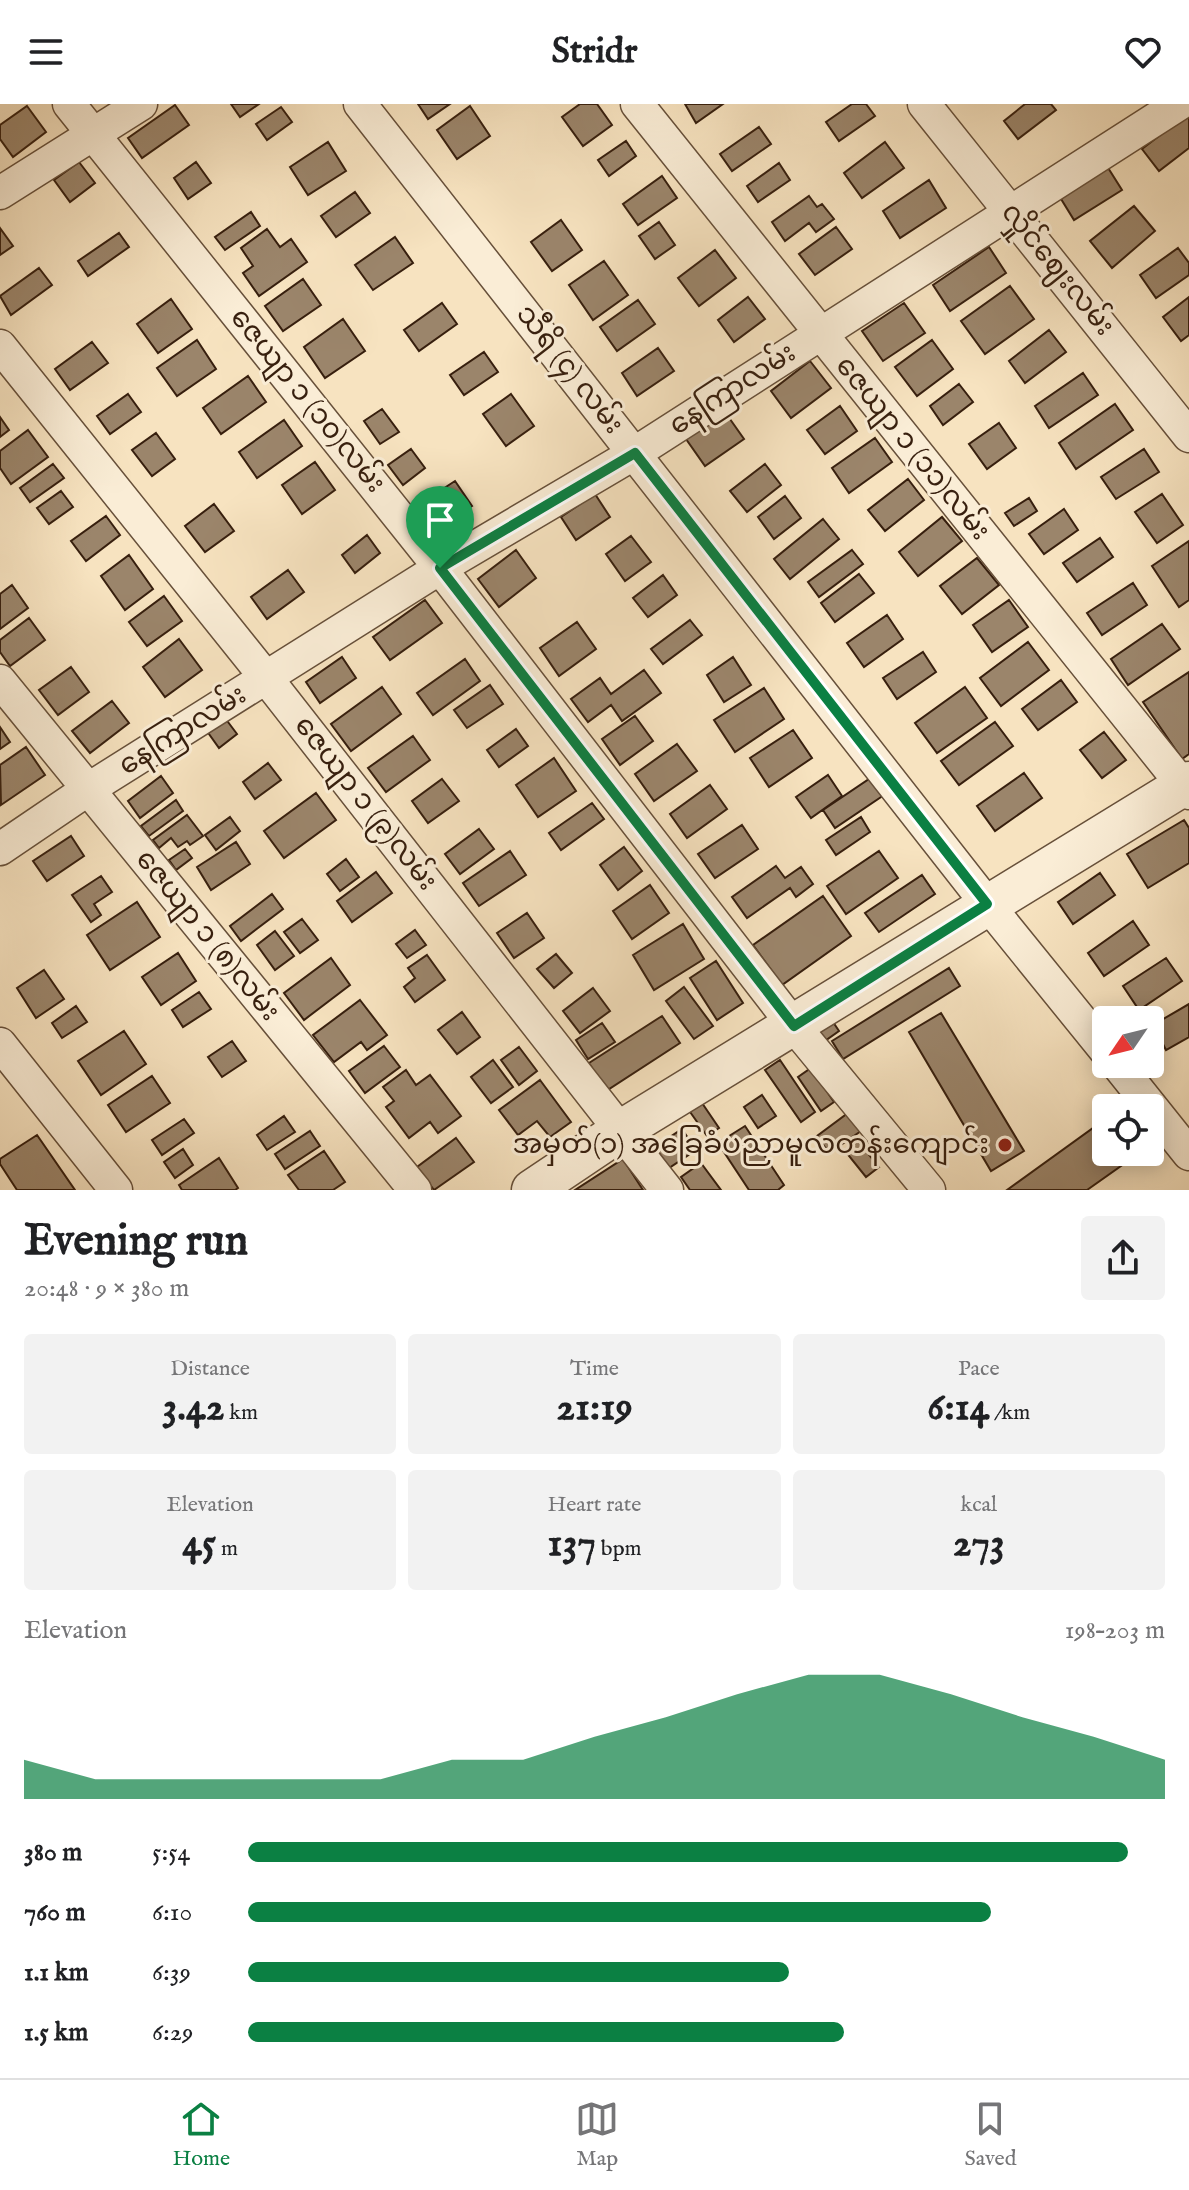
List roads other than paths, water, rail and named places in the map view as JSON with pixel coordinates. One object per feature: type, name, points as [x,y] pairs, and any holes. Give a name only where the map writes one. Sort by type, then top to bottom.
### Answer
[{"type":"street","name":"ဇေယျာ ၁ (၁၀)လမ်း","points":[[69,104],[440,568],[794,1026],[929,1190]]},
{"type":"street","points":[[0,193],[141,104]]},
{"type":"street","name":"သီရိ (၄) လမ်း","points":[[360,104],[1092,1034]]},
{"type":"street","name":"ဇေယျာ ၁ (၁၁)လမ်း","points":[[637,104],[819,334],[1187,787]]},
{"type":"street","name":"လှိုင်ဈေးလမ်း","points":[[924,104],[1189,436]]},
{"type":"street","name":"နေကြာလမ်း","points":[[0,849],[87,790],[440,568],[635,453],[1179,104]]},
{"type":"street","name":"ဇေယျာ ၁ (၉)လမ်း","points":[[0,346],[267,679],[667,1190]]},
{"type":"street","name":"ဇေယျာ ၁ (၈)လမ်း","points":[[0,681],[415,1190]]},
{"type":"street","points":[[532,1190],[620,1131],[987,904],[1187,787]]},
{"type":"street","points":[[0,1044],[116,1190]]},
{"type":"street","points":[[1128,1078],[1189,1154]]},
{"type":"place","name":"အမှတ်(၁) အခြေခံပညာမူလတန်းကျောင်း","points":[[1005,1145]]}]
